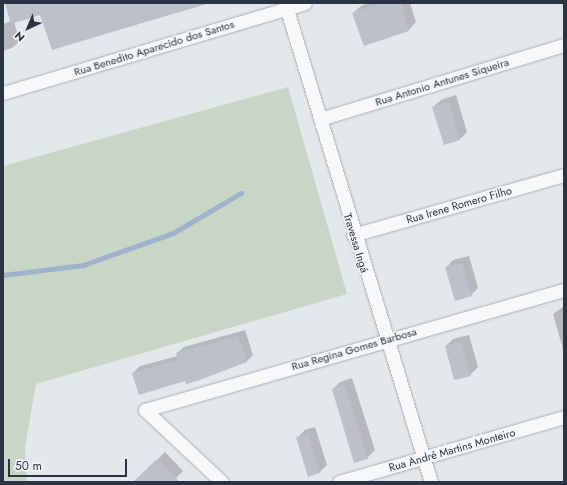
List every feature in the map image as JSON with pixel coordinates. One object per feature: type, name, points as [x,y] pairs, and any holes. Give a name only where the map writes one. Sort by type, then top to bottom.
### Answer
[{"type":"street","name":"Rua Benedito Aparecido dos Santos","points":[[3,93],[285,6],[305,3]]},
{"type":"street","name":"Travessa Ingá","points":[[285,6],[320,119],[353,235],[431,482]]},
{"type":"street","name":"Rua Antonio Antunes Siqueira","points":[[320,119],[564,45]]},
{"type":"street","name":"Rua Irene Romero Filho","points":[[353,235],[564,175]]},
{"type":"street","name":"Rua Regina Gomes Barbosa","points":[[222,482],[145,410],[564,290]]},
{"type":"street","name":"Rua André Martins Monteiro","points":[[339,482],[564,417]]},
{"type":"green space","points":[[288,87],[347,294],[36,384],[25,447],[27,482],[3,482],[3,166]]},
{"type":"building","points":[[5,3],[197,3],[198,6],[52,50],[40,15],[11,24]]},
{"type":"building","points":[[380,3],[401,3],[409,31],[364,46],[352,13]]},
{"type":"building","points":[[449,102],[460,140],[444,145],[432,107]]},
{"type":"building","points":[[462,263],[472,296],[455,301],[445,267]]},
{"type":"building","points":[[238,336],[247,362],[197,381],[186,384],[185,381],[139,395],[132,373],[178,360],[176,353]]},
{"type":"building","points":[[461,341],[471,376],[454,380],[445,346]]},
{"type":"building","points":[[345,385],[368,459],[354,463],[332,389]]},
{"type":"building","points":[[308,434],[320,473],[308,477],[296,437]]},
{"type":"building","points":[[157,459],[180,482],[133,482]]},
{"type":"waterway","points":[[3,275],[83,265],[173,233],[241,193]]}]
